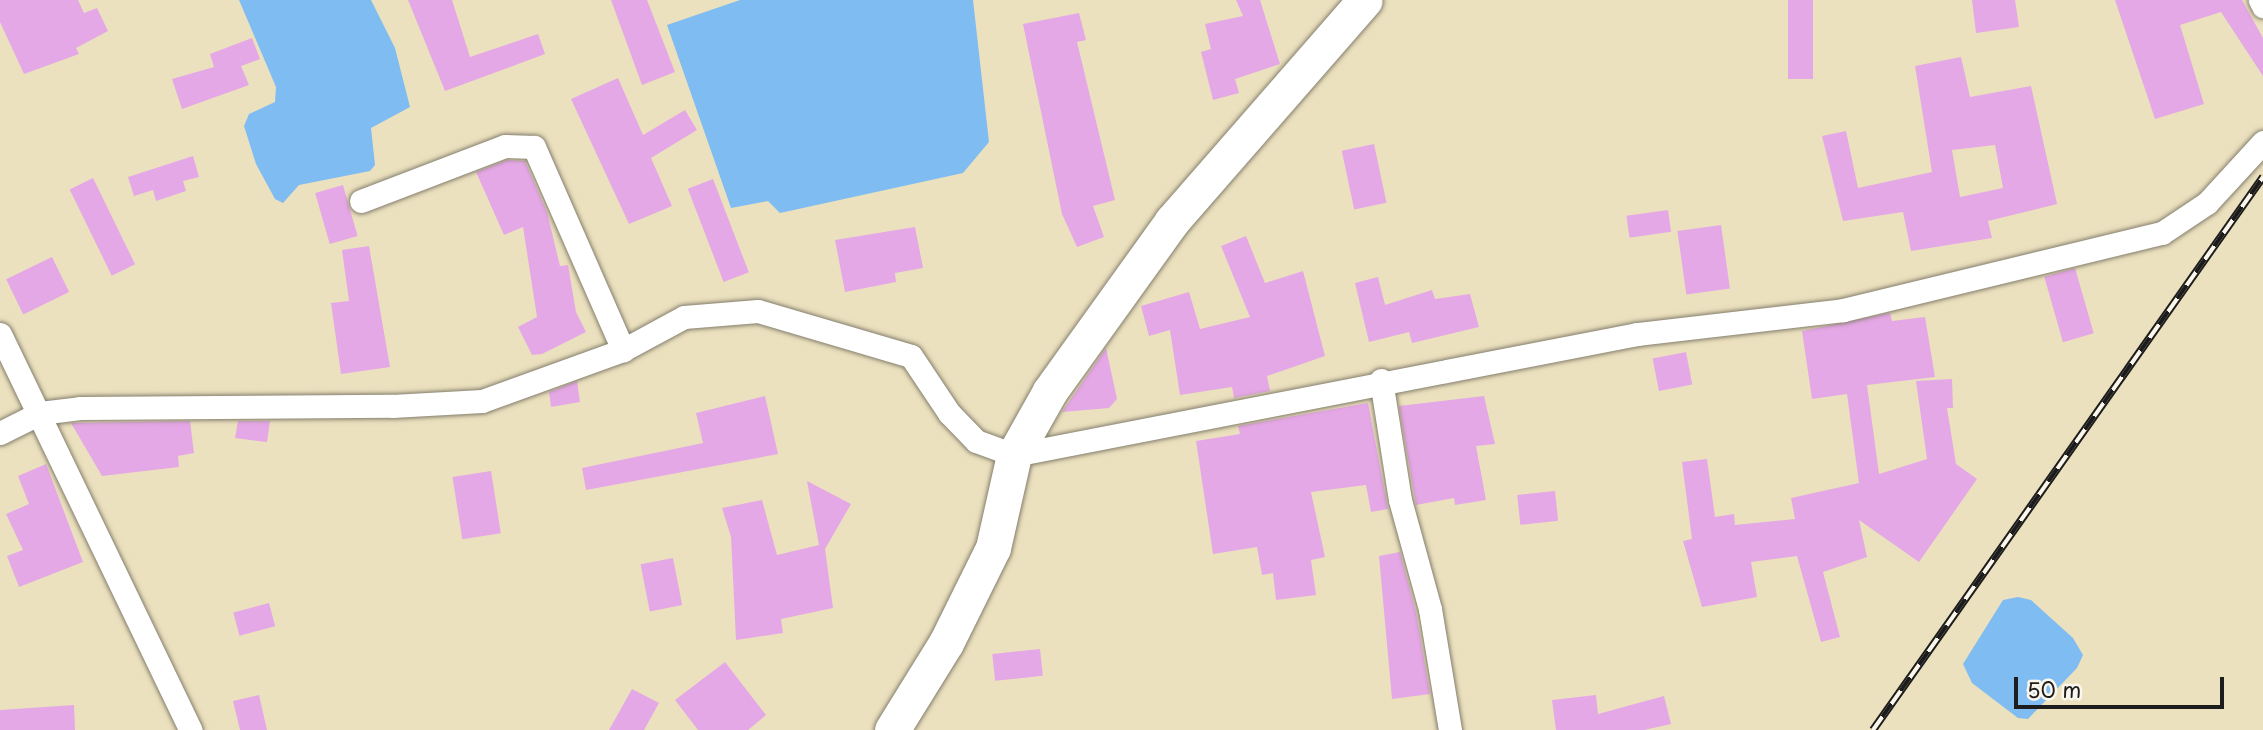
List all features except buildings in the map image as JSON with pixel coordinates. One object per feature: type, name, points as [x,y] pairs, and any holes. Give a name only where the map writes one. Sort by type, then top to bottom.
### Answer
[{"type":"main road","points":[[892,730],[946,643],[993,548],[1014,455],[1050,391],[1172,221],[1365,0]]},
{"type":"street","points":[[2260,0],[2263,5]]},
{"type":"street","points":[[0,433],[40,413],[80,408],[392,406],[482,401],[623,350],[684,317],[758,311],[858,337],[911,356],[949,413],[976,441],[1014,455],[1381,380],[1637,334],[1843,310],[2162,233],[2207,203],[2263,142]]},
{"type":"street","points":[[361,201],[505,146],[534,147],[623,350]]},
{"type":"street","points":[[0,334],[191,730]]},
{"type":"street","points":[[1381,380],[1400,500],[1430,609],[1450,730]]},
{"type":"water","points":[[239,0],[371,0],[395,48],[410,107],[371,128],[375,165],[370,171],[299,185],[283,203],[275,199],[256,164],[244,126],[249,114],[275,102],[276,87]]},
{"type":"water","points":[[740,0],[973,0],[989,142],[963,173],[780,213],[768,201],[731,208],[667,25]]},
{"type":"water","points":[[2018,597],[2031,600],[2073,638],[2083,655],[2077,668],[2028,719],[2018,718],[1972,683],[1963,664],[2003,600]]},
{"type":"railway","points":[[1873,730],[2263,177]]}]
